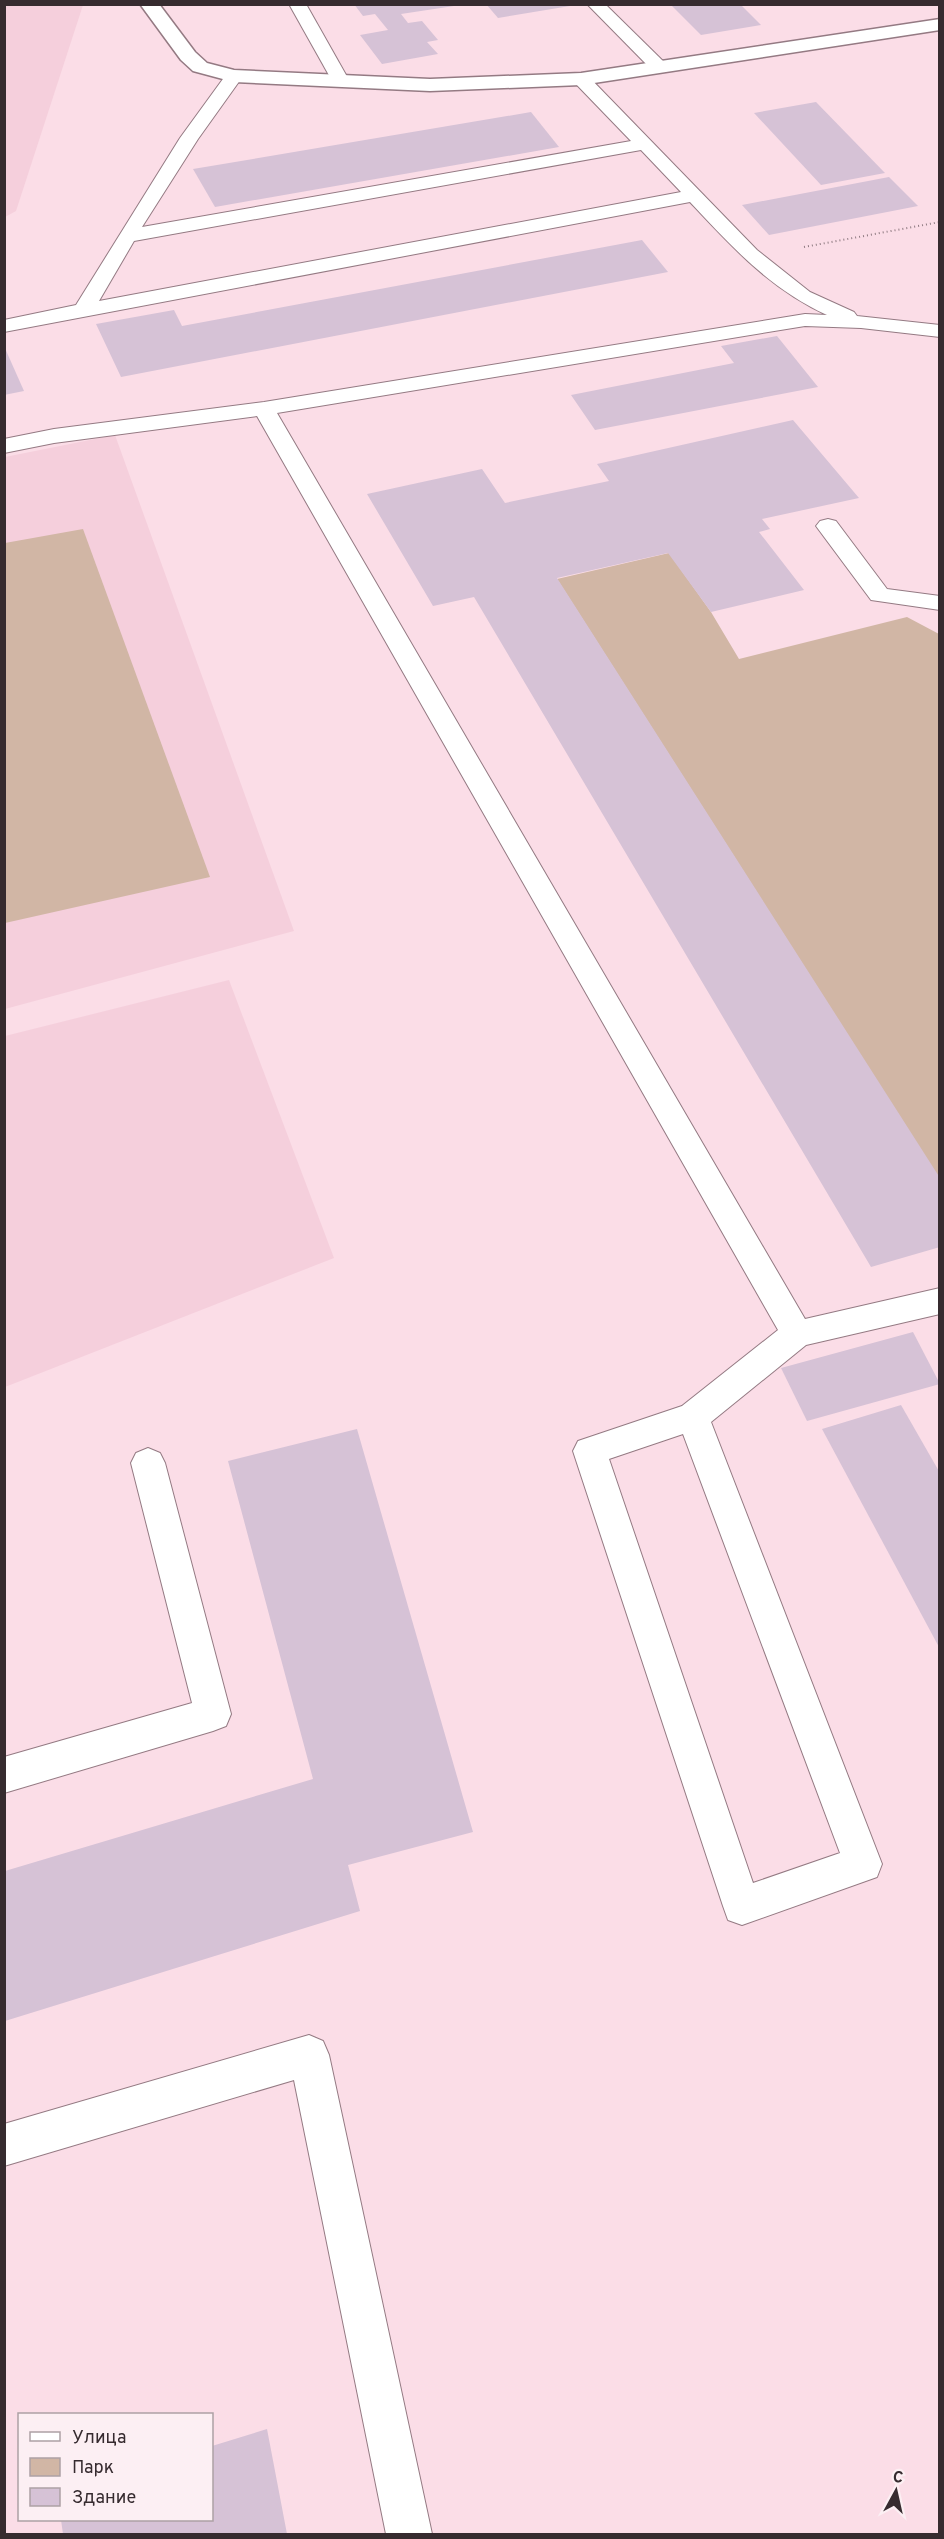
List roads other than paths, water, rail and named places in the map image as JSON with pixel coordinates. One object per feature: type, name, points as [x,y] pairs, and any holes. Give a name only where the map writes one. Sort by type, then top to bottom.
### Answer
[{"type":"street","points":[[149,4],[188,56],[200,67],[234,76],[341,82],[478,85],[581,79],[939,24]]},
{"type":"lane","points":[[297,4],[341,82]]},
{"type":"lane","points":[[595,4],[658,66]]},
{"type":"lane","points":[[83,310],[189,138],[234,76]]},
{"type":"lane","points":[[581,79],[750,254],[803,296],[861,322]]},
{"type":"lane","points":[[127,236],[645,144]]},
{"type":"lane","points":[[4,326],[692,196]]},
{"type":"lane","points":[[4,446],[54,436],[264,409],[805,320],[861,322],[939,331]]},
{"type":"lane","points":[[264,409],[797,1334]]},
{"type":"lane","points":[[828,526],[879,595],[939,603]]},
{"type":"lane","points":[[693,1418],[863,1864],[741,1906],[590,1451],[693,1418],[797,1334],[939,1301]]},
{"type":"lane","points":[[4,1775],[213,1713],[148,1463]]},
{"type":"lane","points":[[4,2145],[309,2055],[409,2535]]}]
